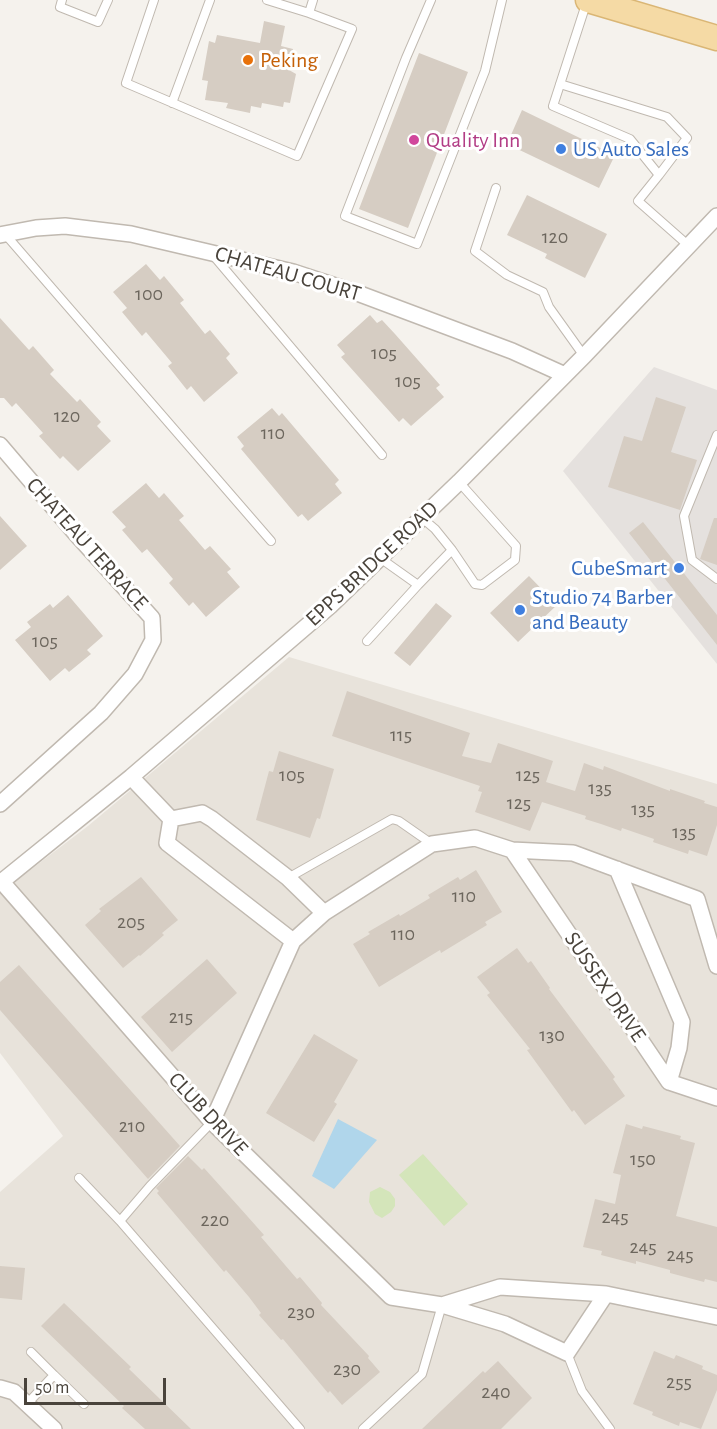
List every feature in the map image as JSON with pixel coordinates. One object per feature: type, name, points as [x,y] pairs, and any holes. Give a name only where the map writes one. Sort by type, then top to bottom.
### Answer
[{"type":"main road","points":[[588,0],[717,38]]},
{"type":"street","name":"EPPS BRIDGE ROAD","points":[[1,882],[131,777],[330,606],[459,482],[584,356],[717,216]]},
{"type":"street","name":"CHATEAU COURT","points":[[3,235],[36,228],[65,226],[131,234],[294,272],[360,294],[512,351],[565,375]]},
{"type":"street","name":"CHATEAU TERRACE","points":[[0,445],[152,618],[153,640],[135,674],[101,713],[0,804]]},
{"type":"street","points":[[131,777],[171,819]]},
{"type":"street","points":[[171,819],[202,813],[212,819],[288,878],[324,913]]},
{"type":"street","points":[[171,819],[167,843],[293,941]]},
{"type":"street","points":[[212,1122],[293,941],[324,913],[432,844],[475,838],[512,850],[573,853],[697,899],[717,966]]},
{"type":"street","name":"SUSSEX DRIVE","points":[[512,850],[669,1082]]},
{"type":"street","points":[[617,869],[682,1022],[679,1048],[669,1082],[717,1098]]},
{"type":"street","name":"CLUB DRIVE","points":[[1,882],[212,1122],[391,1297],[442,1305],[505,1324],[567,1353]]},
{"type":"street","name":"CLUB DRIVE","points":[[442,1305],[500,1287],[606,1294],[717,1317]]},
{"type":"street","points":[[567,1353],[606,1294]]},
{"type":"street","points":[[0,1388],[14,1392],[54,1429]]},
{"type":"lane","points":[[62,0],[60,7],[98,22],[108,0]]},
{"type":"lane","points":[[154,0],[126,83],[297,156],[352,29],[267,0]]},
{"type":"lane","points":[[172,102],[210,0]]},
{"type":"lane","points":[[309,13],[313,0]]},
{"type":"lane","points":[[431,0],[345,216],[417,244],[484,71],[502,0]]},
{"type":"lane","points":[[588,0],[553,106],[630,139],[659,175]]},
{"type":"lane","points":[[560,84],[667,117],[687,138],[638,201],[689,246]]},
{"type":"lane","points":[[496,188],[475,251],[507,275],[543,292],[549,307],[584,356]]},
{"type":"lane","points":[[3,235],[271,541]]},
{"type":"lane","points":[[209,251],[382,455]]},
{"type":"lane","points":[[717,435],[684,516],[692,560],[717,579]]},
{"type":"lane","points":[[422,518],[452,550],[475,584],[482,585],[514,560],[516,546],[459,482]]},
{"type":"lane","points":[[367,641],[452,550]]},
{"type":"lane","points":[[380,558],[418,585]]},
{"type":"lane","points":[[288,878],[392,819],[399,821],[432,844]]},
{"type":"lane","points":[[120,1221],[150,1186],[212,1122]]},
{"type":"lane","points":[[79,1178],[120,1221],[300,1429]]},
{"type":"lane","points":[[363,1429],[422,1374],[442,1305]]},
{"type":"lane","points":[[31,1352],[84,1404]]},
{"type":"lane","points":[[567,1353],[582,1391],[609,1429]]},
{"type":"lane","points":[[27,1404],[54,1375]]},
{"type":"shaded area","name":"CubeSmart","points":[[654,367],[717,390],[717,664],[563,471]]},
{"type":"shaded area","points":[[289,657],[717,784],[717,1429],[0,1429],[0,1192],[63,1136],[0,1053],[0,893],[88,826]]},
{"type":"green space","points":[[423,1154],[468,1204],[444,1226],[399,1175]]},
{"type":"green space","points":[[380,1187],[390,1192],[395,1199],[395,1206],[391,1212],[382,1218],[375,1214],[369,1202],[370,1192]]},
{"type":"water","points":[[338,1119],[377,1140],[334,1189],[312,1176]]},
{"type":"building","name":"Peking","points":[[264,21],[285,26],[281,46],[293,49],[289,70],[296,74],[290,103],[284,102],[283,107],[262,103],[261,108],[251,106],[250,113],[226,108],[228,103],[205,100],[208,81],[202,80],[209,41],[215,43],[217,35],[260,43]]},
{"type":"building","name":"Quality Inn","points":[[419,53],[468,72],[408,228],[359,209]]},
{"type":"building","name":"US Auto Sales","points":[[522,110],[615,155],[599,188],[507,144]]},
{"type":"building","points":[[527,195],[607,234],[585,278],[545,258],[547,254],[507,235]]},
{"type":"building","points":[[146,264],[160,280],[164,276],[184,300],[180,303],[205,334],[210,330],[230,354],[226,358],[238,373],[204,402],[191,386],[187,390],[168,366],[172,363],[146,332],[142,336],[122,312],[127,308],[113,292]]},
{"type":"building","points":[[370,315],[377,323],[382,320],[440,385],[436,388],[444,397],[411,426],[403,418],[399,422],[341,357],[345,354],[337,345]]},
{"type":"building","points":[[0,318],[29,350],[33,346],[54,370],[50,374],[77,402],[80,399],[101,422],[97,426],[111,441],[78,471],[63,456],[60,459],[39,436],[43,433],[16,403],[12,407],[4,398],[0,398]]},
{"type":"building","points":[[656,397],[686,407],[671,452],[697,460],[680,510],[608,487],[624,436],[642,441]]},
{"type":"building","points":[[272,408],[279,416],[282,413],[339,480],[335,484],[342,493],[308,521],[302,514],[298,517],[241,449],[244,446],[237,437]]},
{"type":"building","points":[[146,483],[159,498],[164,493],[184,516],[179,520],[205,550],[210,546],[231,569],[227,572],[240,587],[206,617],[193,602],[189,606],[169,583],[173,579],[147,549],[142,553],[122,530],[126,527],[112,512]]},
{"type":"building","points":[[0,516],[27,546],[0,570]]},
{"type":"building","points":[[714,518],[717,518],[717,565],[700,559]]},
{"type":"building","points":[[643,522],[717,615],[717,645],[629,533]]},
{"type":"building","name":"Studio 74 Barber and Beauty","points":[[529,576],[557,605],[518,642],[490,613]]},
{"type":"building","points":[[68,595],[103,636],[87,650],[91,654],[69,672],[65,668],[50,681],[15,640],[31,627],[27,622],[50,604],[53,608]]},
{"type":"building","points":[[436,603],[452,616],[410,666],[394,653]]},
{"type":"building","points":[[347,691],[470,733],[462,756],[491,763],[498,743],[553,761],[546,782],[575,791],[584,763],[603,770],[604,766],[670,791],[670,789],[705,801],[704,803],[717,807],[717,825],[707,856],[689,850],[688,854],[653,842],[654,839],[622,828],[621,831],[585,819],[586,816],[542,802],[530,831],[475,812],[482,792],[478,791],[480,786],[332,736]]},
{"type":"building","points":[[279,751],[334,769],[320,819],[317,818],[310,838],[256,820],[269,771],[273,772]]},
{"type":"building","points":[[476,870],[502,912],[485,922],[487,925],[379,987],[353,944],[370,934],[368,932],[430,898],[428,895],[458,877],[460,880]]},
{"type":"building","points":[[141,877],[178,920],[140,956],[123,968],[85,925],[101,911],[99,909]]},
{"type":"building","points":[[517,948],[528,963],[531,961],[549,989],[615,1077],[613,1079],[625,1096],[585,1125],[574,1110],[572,1112],[527,1050],[530,1049],[487,995],[490,993],[477,977]]},
{"type":"building","points":[[207,959],[237,993],[172,1052],[141,1017]]},
{"type":"building","points":[[19,965],[180,1146],[148,1179],[0,1010],[0,982]]},
{"type":"building","points":[[314,1034],[358,1060],[334,1102],[337,1104],[314,1142],[266,1113]]},
{"type":"building","points":[[626,1124],[681,1136],[680,1139],[695,1143],[676,1216],[717,1227],[717,1282],[705,1279],[704,1282],[636,1261],[636,1264],[601,1255],[602,1251],[583,1247],[595,1199],[615,1204],[621,1175],[613,1173]]},
{"type":"building","points":[[188,1156],[202,1170],[204,1168],[264,1235],[261,1237],[297,1279],[300,1277],[322,1303],[321,1305],[369,1356],[368,1358],[380,1372],[342,1405],[330,1391],[328,1393],[283,1339],[281,1340],[259,1315],[261,1313],[249,1297],[226,1270],[224,1272],[157,1193],[159,1191],[156,1188]]},
{"type":"building","points":[[0,1266],[25,1268],[22,1300],[0,1298]]},
{"type":"building","points":[[64,1303],[191,1429],[145,1429],[122,1408],[124,1406],[41,1326]]},
{"type":"building","points":[[654,1351],[674,1359],[676,1355],[703,1366],[702,1369],[717,1375],[717,1390],[701,1429],[680,1422],[679,1426],[633,1404]]},
{"type":"building","points":[[498,1361],[532,1398],[501,1429],[422,1429],[483,1371],[485,1373]]},
{"type":"place","name":"Peking","points":[[248,60]]},
{"type":"place","name":"Quality Inn","points":[[414,140]]},
{"type":"place","name":"US Auto Sales","points":[[561,149]]},
{"type":"place","name":"CubeSmart","points":[[679,568]]},
{"type":"place","name":"Studio 74 Barber and Beauty","points":[[520,610]]}]
